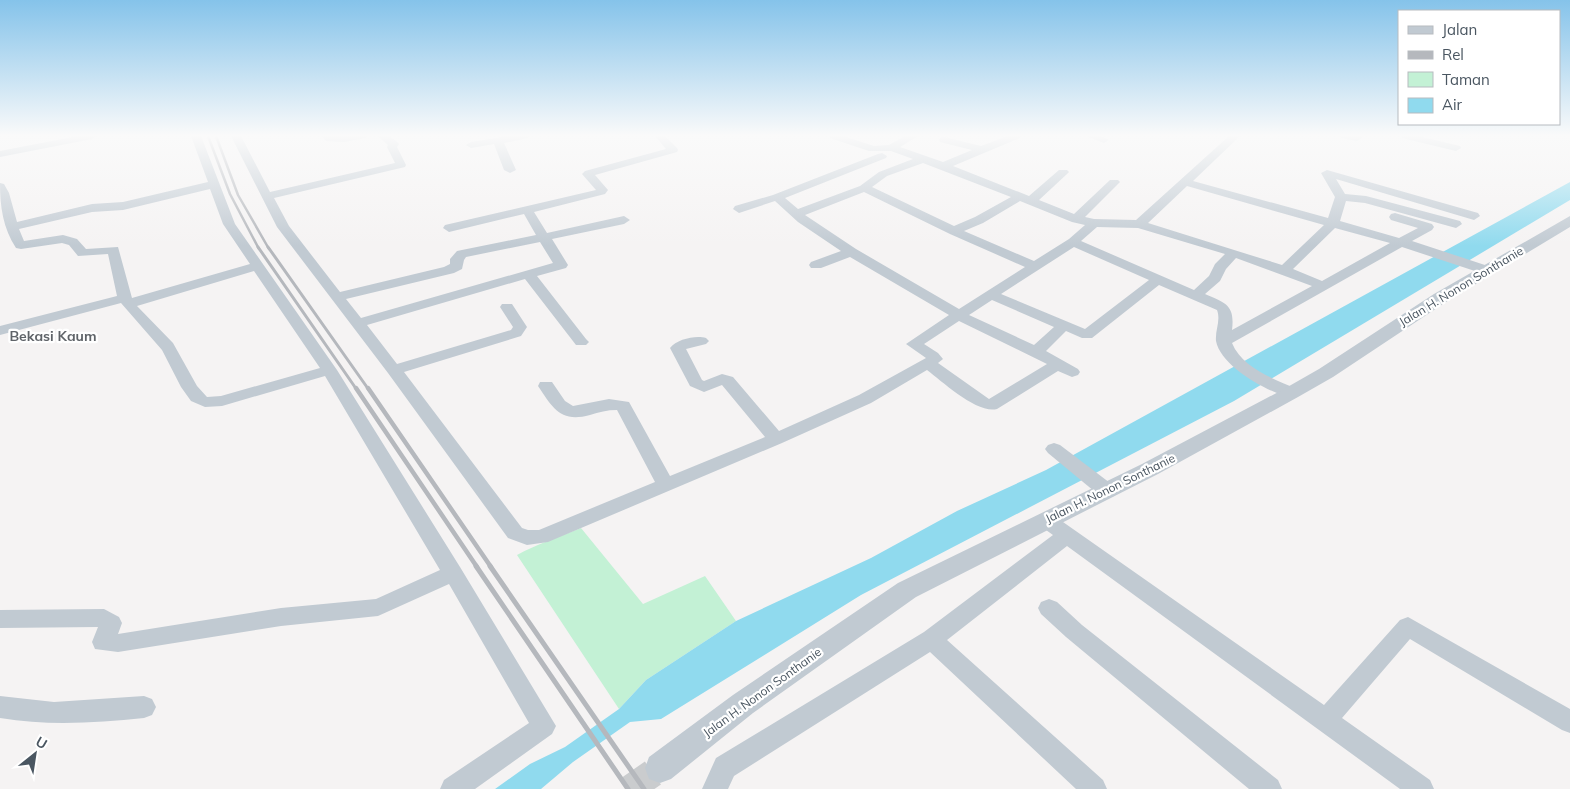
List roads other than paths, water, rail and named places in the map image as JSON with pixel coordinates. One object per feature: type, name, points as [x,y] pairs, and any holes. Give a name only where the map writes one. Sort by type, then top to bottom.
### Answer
[{"type":"street","points":[[211,173],[230,224],[329,370],[454,573],[544,726],[452,789]]},
{"type":"street","points":[[254,173],[283,227],[336,298],[394,370],[515,533],[522,537],[542,537],[776,439],[865,399],[929,364],[935,360],[933,356],[914,344],[1073,242],[1094,223]]},
{"type":"street","points":[[266,196],[367,173]]},
{"type":"street","points":[[449,228],[602,191],[588,174],[591,173]]},
{"type":"street","points":[[739,209],[777,197],[836,173]]},
{"type":"street","points":[[797,214],[864,188],[886,173]]},
{"type":"street","points":[[959,173],[1076,219],[1094,223],[1139,224],[1234,253],[1323,286]]},
{"type":"street","points":[[954,231],[1025,200],[1062,173]]},
{"type":"street","points":[[1139,224],[1195,173]]},
{"type":"street","points":[[1284,270],[1333,224],[1341,197],[1327,173],[1474,216]]},
{"type":"street","points":[[1076,219],[1114,182]]},
{"type":"street","points":[[1185,182],[1436,252],[1480,268]]},
{"type":"street","points":[[11,227],[92,208],[123,206],[215,184]]},
{"type":"street","points":[[0,186],[6,197],[11,227],[21,245],[62,239],[73,242],[83,253],[113,250],[126,301],[172,353],[197,398],[205,402],[222,400],[329,370]]},
{"type":"street","points":[[864,188],[954,231],[1035,266]]},
{"type":"street","points":[[777,197],[797,214],[851,252],[960,316],[1036,352],[1072,372]]},
{"type":"street","points":[[1341,197],[1394,206],[1456,224]]},
{"type":"street","points":[[358,323],[561,266],[527,210]]},
{"type":"street","points":[[1224,341],[1402,243],[1428,226],[1395,217]]},
{"type":"street","points":[[336,298],[449,270],[457,266],[456,259],[462,254],[624,220]]},
{"type":"street","name":"Jalan H. Nonon Sonthanie","points":[[660,768],[743,704],[907,590],[1046,520],[1099,484],[1291,393],[1326,373],[1440,298],[1480,268],[1570,221]]},
{"type":"street","points":[[1073,242],[1157,280],[1196,295],[1225,310],[1224,341],[1228,351],[1238,363],[1291,393]]},
{"type":"street","points":[[816,265],[851,252]]},
{"type":"street","points":[[1196,295],[1215,278],[1220,267],[1234,253]]},
{"type":"street","points":[[0,331],[126,301],[258,266]]},
{"type":"street","points":[[529,275],[581,342]]},
{"type":"street","points":[[991,295],[1083,335],[1090,334],[1157,280]]},
{"type":"street","points":[[394,370],[516,333],[520,327],[507,307]]},
{"type":"street","points":[[1036,352],[1063,326]]},
{"type":"street","points":[[701,341],[682,345],[678,348],[696,383],[704,387],[722,379],[726,380],[776,439]]},
{"type":"street","points":[[929,364],[983,403],[991,405],[1058,364]]},
{"type":"street","points":[[546,386],[563,408],[569,411],[578,412],[612,404],[623,406],[666,485]]},
{"type":"street","points":[[1059,453],[1099,484]]},
{"type":"street","points":[[1046,520],[1421,789]]},
{"type":"street","points":[[714,789],[725,767],[932,639],[1066,536]]},
{"type":"street","points":[[0,619],[104,618],[110,623],[104,642],[118,643],[281,617],[378,607],[454,573]]},
{"type":"street","points":[[1049,608],[1269,789]]},
{"type":"street","points":[[1324,721],[1408,626],[1570,722]]},
{"type":"street","points":[[932,639],[1094,789]]},
{"type":"street","points":[[0,707],[27,713],[94,712],[144,707]]},
{"type":"water","points":[[1570,182],[1570,200],[1234,401],[861,595],[661,719],[630,722],[573,762],[541,789],[495,789],[530,764],[565,747],[619,709],[646,680],[736,621],[871,558],[957,511],[1046,470]]},
{"type":"tunnel","points":[[630,789],[660,768]]},
{"type":"railway","points":[[222,173],[230,194],[259,249]]},
{"type":"railway","points":[[230,173],[238,195],[269,249]]},
{"type":"railway","points":[[258,247],[357,390]]},
{"type":"railway","points":[[268,247],[369,390]]},
{"type":"railway","points":[[356,388],[477,567]]},
{"type":"railway","points":[[368,388],[491,567]]},
{"type":"railway","points":[[476,566],[628,789]]},
{"type":"railway","points":[[490,566],[644,789]]},
{"type":"district","name":"Bekasi Kaum","points":[[53,336]]}]
